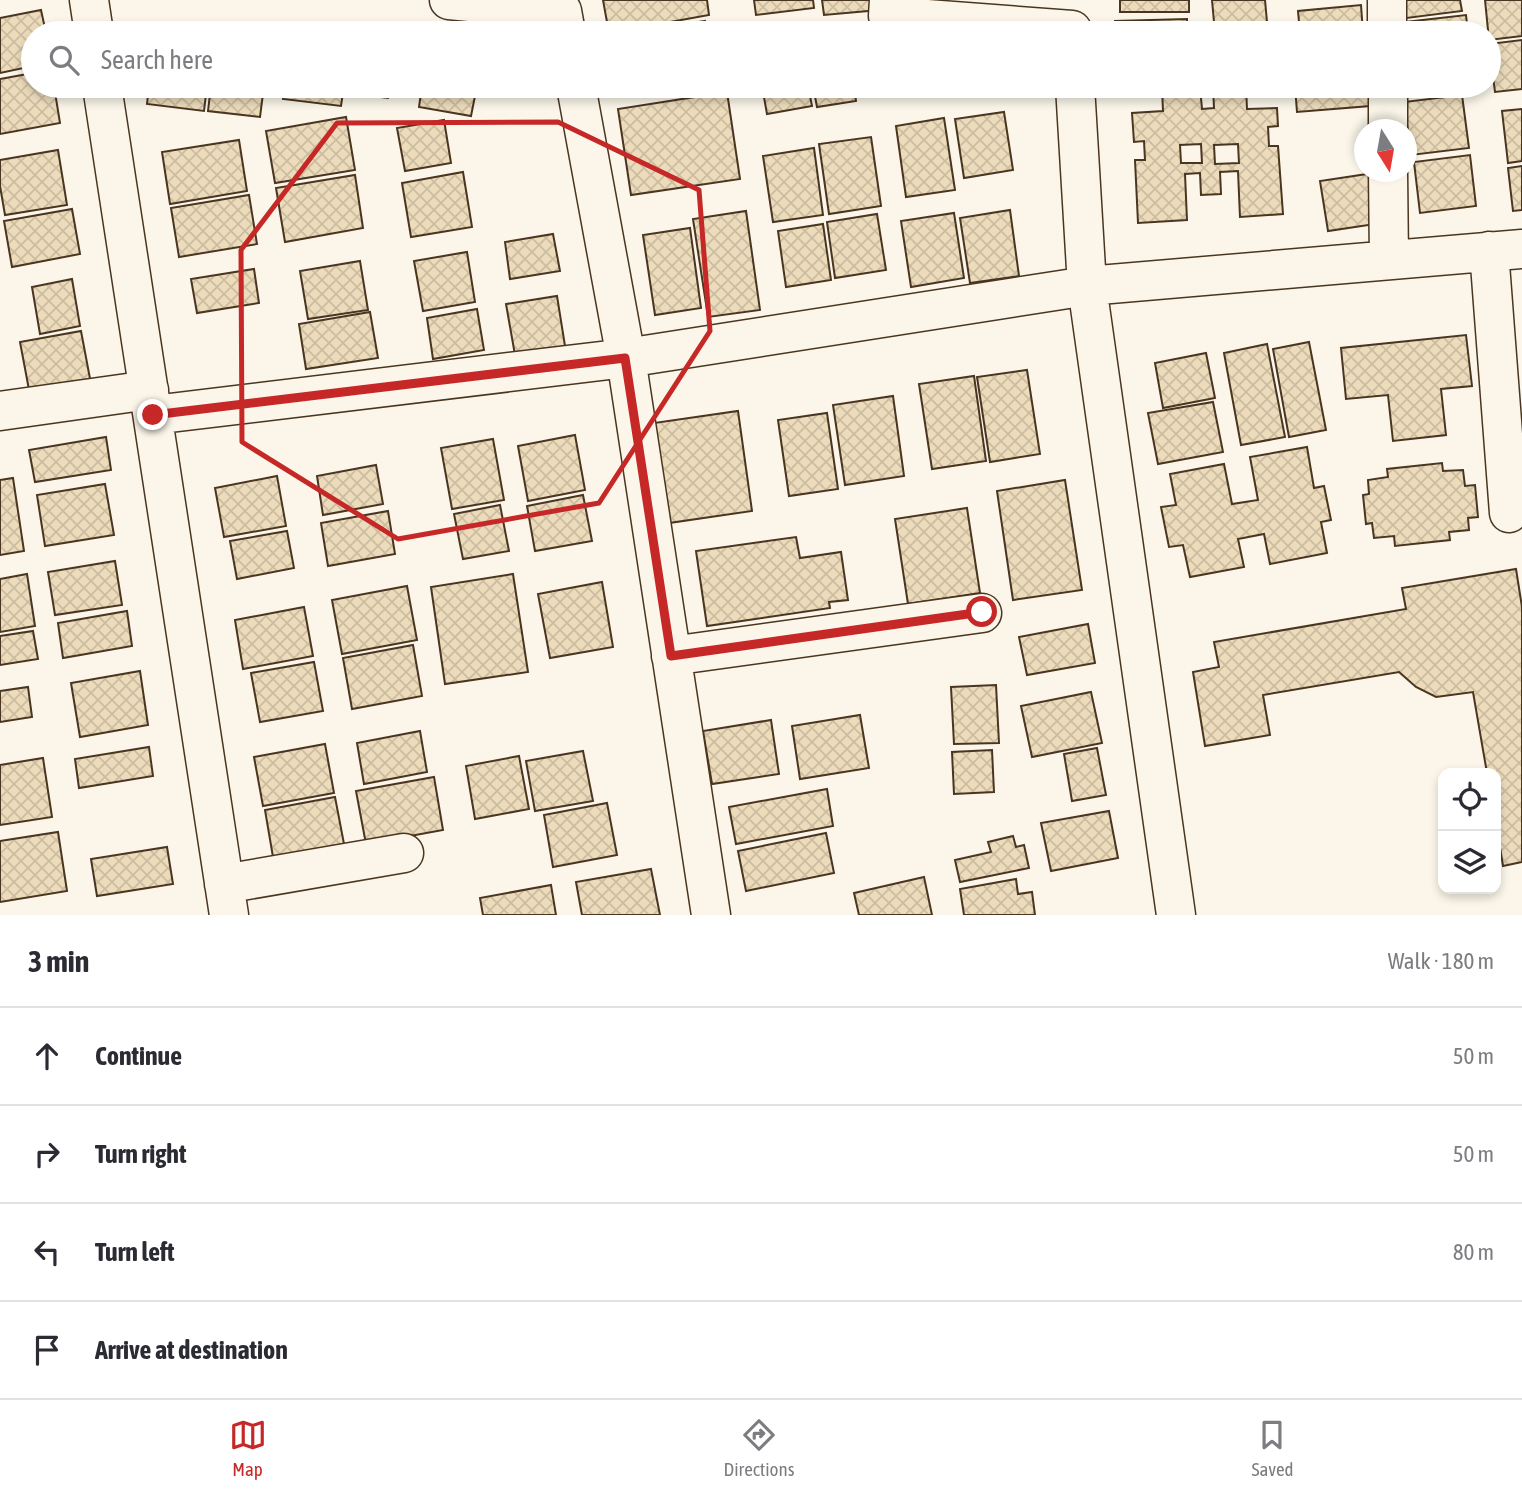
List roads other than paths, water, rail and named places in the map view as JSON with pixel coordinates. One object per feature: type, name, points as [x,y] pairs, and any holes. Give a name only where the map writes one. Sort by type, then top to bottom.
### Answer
[{"type":"street","points":[[89,0],[92,21]]},
{"type":"street","points":[[449,0],[564,15]]},
{"type":"street","points":[[889,0],[888,16],[1072,21]]},
{"type":"street","points":[[1387,0],[1387,21]]},
{"type":"street","points":[[105,98],[226,899],[404,853]]},
{"type":"street","points":[[578,98],[625,358],[711,915]]},
{"type":"street","points":[[1076,98],[1087,286],[1176,915]]},
{"type":"street","points":[[1388,98],[1388,119]]},
{"type":"street","points":[[1388,182],[1389,260]]},
{"type":"street","points":[[0,411],[151,402],[625,358],[1087,286],[1506,250],[1509,513]]},
{"type":"street","points":[[671,656],[982,612]]}]
